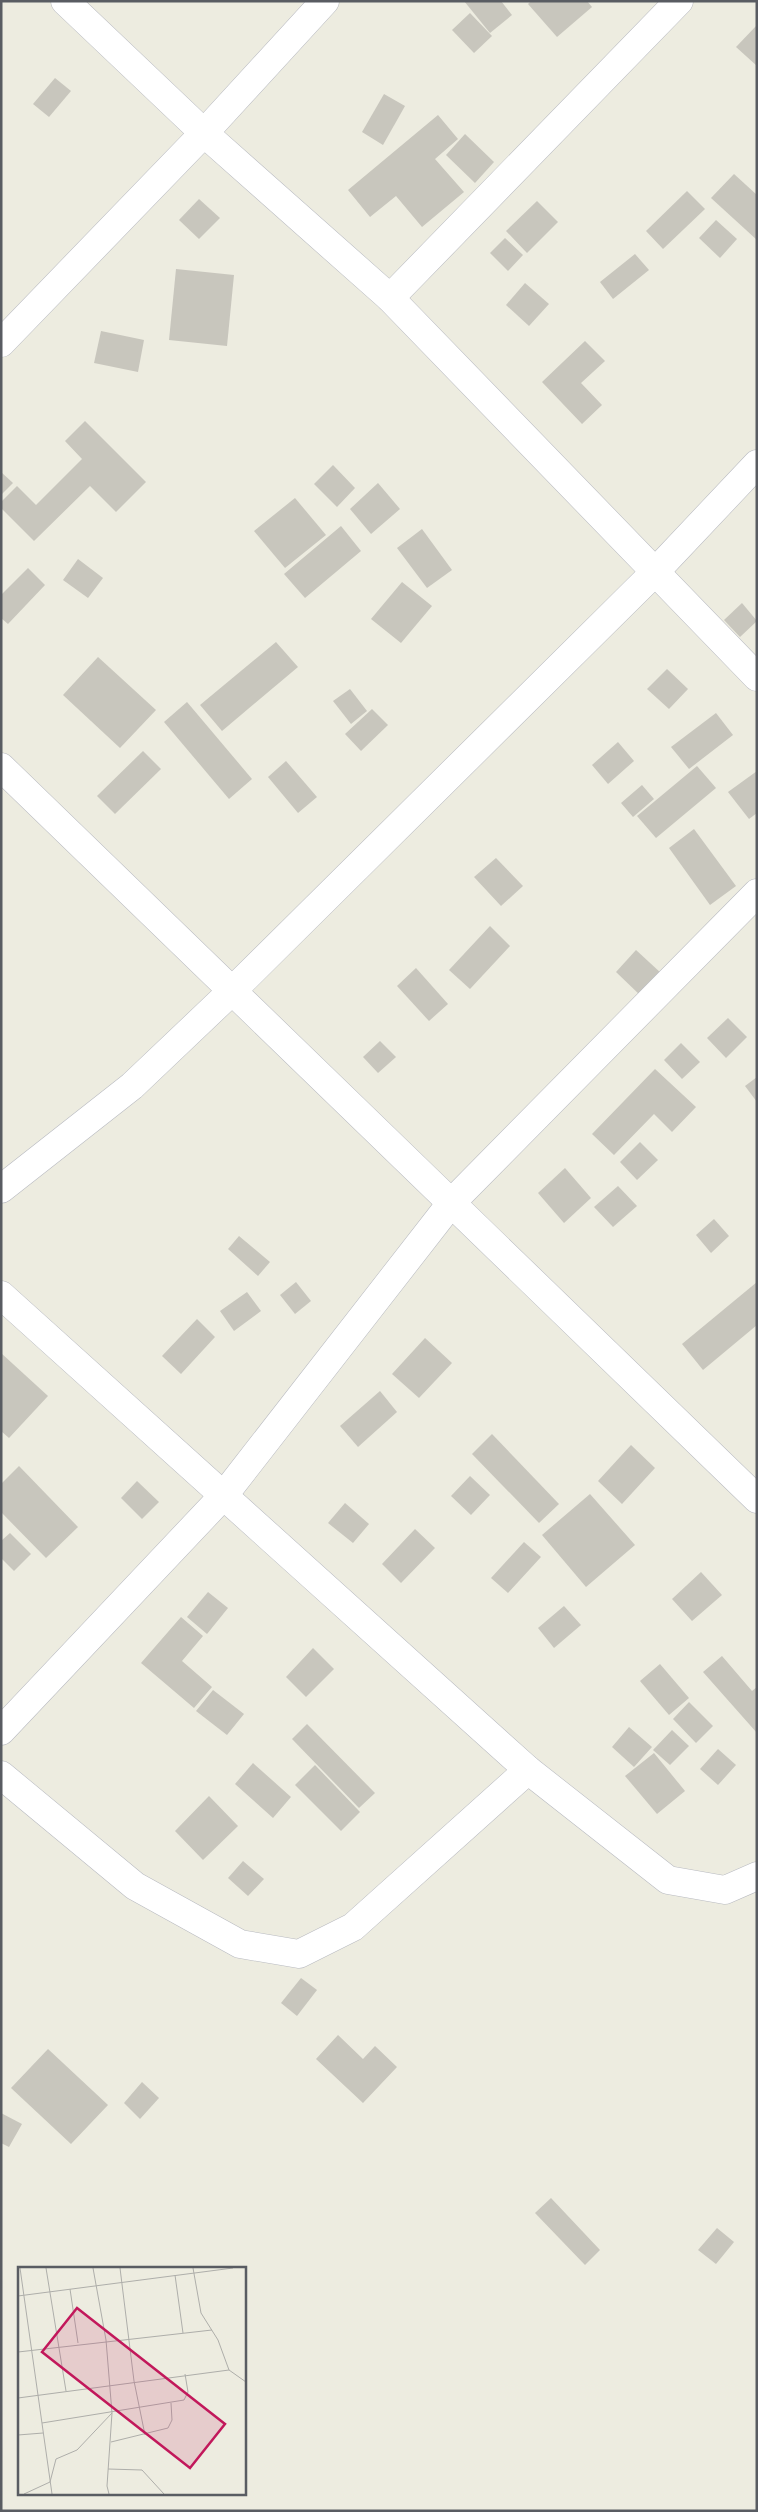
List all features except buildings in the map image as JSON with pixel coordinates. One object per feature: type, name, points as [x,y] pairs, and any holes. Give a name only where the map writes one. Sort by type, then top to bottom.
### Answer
[{"type":"street","points":[[65,1],[204,133],[390,298],[757,677]]},
{"type":"street","points":[[1,343],[204,133],[325,1]]},
{"type":"street","points":[[390,298],[679,1]]},
{"type":"street","points":[[1,1189],[132,1086],[233,990],[656,571],[757,464]]},
{"type":"street","points":[[1,767],[757,1499]]},
{"type":"street","points":[[1,1731],[224,1495],[452,1202],[757,892]]},
{"type":"street","points":[[1,1295],[528,1770],[668,1880],[725,1890],[757,1876]]},
{"type":"street","points":[[1,1775],[135,1886],[240,1944],[299,1954],[353,1927],[528,1770]]}]
